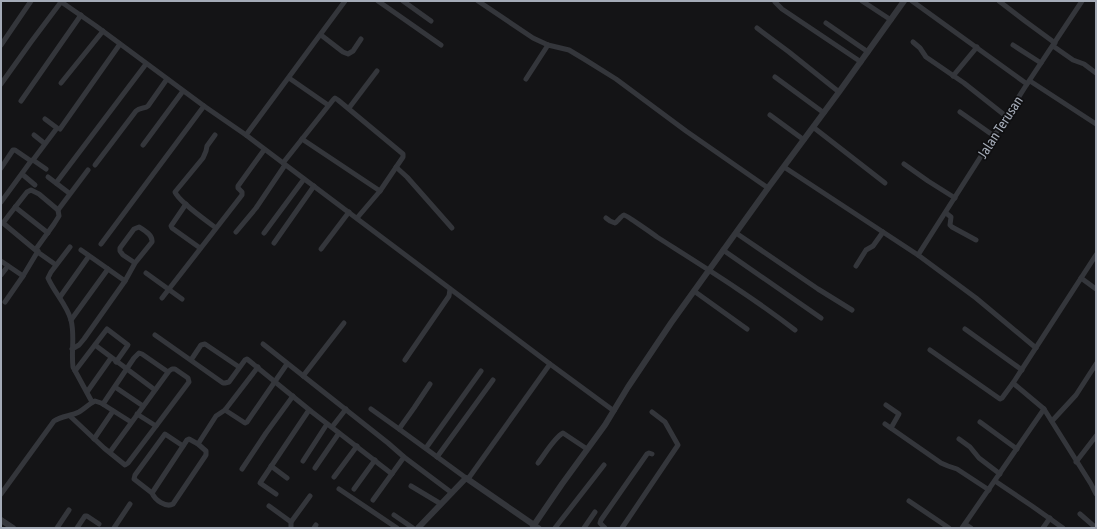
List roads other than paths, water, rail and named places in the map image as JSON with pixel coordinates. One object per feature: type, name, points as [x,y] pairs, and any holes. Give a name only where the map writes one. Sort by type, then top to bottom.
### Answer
[{"type":"street","points":[[1,44],[31,1]]},
{"type":"street","points":[[2,82],[61,1],[183,91],[246,135],[550,364],[614,410]]},
{"type":"street","points":[[246,135],[345,1]]},
{"type":"street","points":[[378,1],[441,45]]},
{"type":"street","points":[[403,1],[431,21]]},
{"type":"street","points":[[478,1],[533,38],[548,45],[572,52],[617,81],[686,132],[768,188]]},
{"type":"street","points":[[862,1],[891,20]]},
{"type":"street","points":[[371,409],[535,527],[587,449],[605,425],[651,352],[723,250],[904,1]]},
{"type":"street","points":[[912,1],[1029,82],[1096,124]]},
{"type":"street","points":[[999,1],[1073,60],[1084,64],[1096,73]]},
{"type":"street","name":"Jalan Terusan","points":[[918,254],[1082,1]]},
{"type":"street","points":[[774,2],[782,9],[861,62]]},
{"type":"street","points":[[21,101],[81,15]]},
{"type":"street","points":[[826,23],[868,52]]},
{"type":"street","points":[[757,28],[839,92]]},
{"type":"street","points":[[60,83],[103,31]]},
{"type":"street","points":[[321,35],[343,52],[348,54],[353,51],[361,39]]},
{"type":"street","points":[[913,42],[920,48],[926,57],[964,83],[1006,117]]},
{"type":"street","points":[[60,129],[120,44]]},
{"type":"street","points":[[526,79],[548,45]]},
{"type":"street","points":[[1013,45],[1041,64]]},
{"type":"street","points":[[953,76],[977,47]]},
{"type":"street","points":[[56,183],[146,64]]},
{"type":"street","points":[[348,108],[377,70]]},
{"type":"street","points":[[775,77],[824,113]]},
{"type":"street","points":[[289,78],[328,105]]},
{"type":"street","points":[[95,165],[136,111],[148,106],[167,79]]},
{"type":"street","points":[[143,146],[183,91]]},
{"type":"street","points":[[236,232],[256,208],[302,138],[335,98],[402,152],[403,157],[380,191],[357,218]]},
{"type":"street","points":[[101,244],[204,106]]},
{"type":"street","points":[[960,112],[994,136]]},
{"type":"street","points":[[770,116],[804,140]]},
{"type":"street","points":[[1,202],[44,143],[57,128],[45,119]]},
{"type":"street","points":[[813,127],[885,183]]},
{"type":"street","points":[[34,135],[44,143]]},
{"type":"street","points":[[215,135],[207,146],[203,158],[176,190],[176,194],[216,228]]},
{"type":"street","points":[[302,138],[380,191]]},
{"type":"street","points":[[1,168],[13,150],[15,150],[46,169]]},
{"type":"street","points":[[162,298],[242,195],[242,192],[238,186],[264,150]]},
{"type":"street","points":[[904,164],[955,198]]},
{"type":"street","points":[[396,167],[408,177],[452,228]]},
{"type":"street","points":[[784,167],[918,254],[976,298],[1036,348]]},
{"type":"street","points":[[58,210],[69,193],[88,170]]},
{"type":"street","points":[[22,174],[35,185]]},
{"type":"street","points":[[48,177],[69,193]]},
{"type":"street","points":[[264,233],[304,179]]},
{"type":"street","points":[[274,243],[314,186]]},
{"type":"street","points":[[5,302],[23,276],[37,250],[59,216],[58,210],[31,190],[27,192],[15,206],[3,223],[37,250],[56,264]]},
{"type":"street","points":[[186,204],[171,226],[200,248]]},
{"type":"street","points":[[15,206],[48,233]]},
{"type":"street","points":[[321,249],[349,212]]},
{"type":"street","points":[[946,213],[951,217],[950,225],[952,227],[976,240]]},
{"type":"street","points":[[606,218],[615,223],[622,216],[627,216],[643,228],[739,289],[795,330]]},
{"type":"street","points":[[72,349],[79,345],[152,242],[151,237],[139,227],[134,229],[120,248],[120,251],[123,254],[136,263]]},
{"type":"street","points":[[736,232],[818,289],[852,310]]},
{"type":"street","points":[[856,266],[866,250],[873,246],[884,232]]},
{"type":"street","points":[[70,247],[56,264],[48,278],[60,297],[71,320],[73,335],[72,361],[75,371],[92,402]]},
{"type":"street","points":[[81,250],[125,281]]},
{"type":"street","points":[[723,250],[821,318]]},
{"type":"street","points":[[930,350],[1002,398],[1022,370],[1096,255]]},
{"type":"street","points":[[60,297],[90,256]]},
{"type":"street","points":[[1,261],[23,276]]},
{"type":"street","points":[[1,275],[8,266]]},
{"type":"street","points":[[71,320],[108,269]]},
{"type":"street","points":[[146,273],[182,299]]},
{"type":"street","points":[[1081,278],[1096,289]]},
{"type":"street","points":[[405,360],[449,296],[450,289]]},
{"type":"street","points":[[694,291],[747,329]]},
{"type":"street","points":[[303,376],[344,323]]},
{"type":"street","points":[[75,371],[107,329],[128,346],[116,362]]},
{"type":"street","points":[[965,329],[1022,370]]},
{"type":"street","points":[[155,335],[223,383],[228,382],[246,359],[249,360],[392,474]]},
{"type":"street","points":[[191,360],[200,345],[205,344],[239,367]]},
{"type":"street","points":[[263,344],[404,457],[452,493]]},
{"type":"street","points":[[96,345],[116,362],[155,390]]},
{"type":"street","points":[[103,404],[126,369],[140,353],[168,372]]},
{"type":"street","points":[[87,392],[111,358]]},
{"type":"street","points":[[225,410],[247,423],[287,364]]},
{"type":"street","points":[[418,528],[467,478],[550,364]]},
{"type":"street","points":[[1052,421],[1076,394],[1096,364]]},
{"type":"street","points":[[198,444],[216,416],[225,410],[258,367]]},
{"type":"street","points":[[70,416],[94,439],[125,465],[189,382],[188,378],[175,369],[171,369],[110,452]]},
{"type":"street","points":[[426,448],[481,370]]},
{"type":"street","points":[[437,457],[494,380]]},
{"type":"street","points":[[1013,382],[1044,409],[1096,494]]},
{"type":"street","points":[[399,429],[430,384]]},
{"type":"street","points":[[115,387],[143,406]]},
{"type":"street","points":[[242,469],[293,396]]},
{"type":"street","points":[[1,494],[54,421],[57,419],[80,412],[92,402],[98,401],[131,422]]},
{"type":"street","points":[[886,405],[899,414],[891,428]]},
{"type":"street","points":[[303,461],[330,425],[346,409]]},
{"type":"street","points":[[971,528],[964,526],[1044,409]]},
{"type":"street","points":[[276,494],[260,483],[310,410]]},
{"type":"street","points":[[94,439],[113,411]]},
{"type":"street","points":[[622,528],[678,445],[665,422],[652,412]]},
{"type":"street","points":[[138,414],[156,426]]},
{"type":"street","points":[[980,422],[1017,449]]},
{"type":"street","points":[[885,424],[941,463],[957,469],[989,490]]},
{"type":"street","points":[[315,468],[339,433]]},
{"type":"street","points":[[538,463],[563,433],[587,449]]},
{"type":"street","points":[[152,493],[189,439],[206,451],[206,455],[173,504],[169,506],[165,505],[134,479],[135,475],[165,434],[183,446]]},
{"type":"street","points":[[1076,462],[1096,436]]},
{"type":"street","points":[[959,439],[1000,474]]},
{"type":"street","points":[[334,478],[357,446]]},
{"type":"street","points":[[605,528],[600,524],[601,520],[647,454],[652,454]]},
{"type":"street","points":[[373,500],[404,457]]},
{"type":"street","points":[[354,489],[375,460]]},
{"type":"street","points":[[555,528],[604,465]]},
{"type":"street","points":[[271,466],[287,478]]},
{"type":"street","points":[[1091,484],[1096,478]]},
{"type":"street","points":[[995,481],[1063,528]]},
{"type":"street","points":[[411,486],[441,504]]},
{"type":"street","points":[[339,489],[397,528]]},
{"type":"street","points":[[269,506],[291,525],[310,496]]},
{"type":"street","points":[[910,501],[949,528]]},
{"type":"street","points":[[114,528],[130,504]]},
{"type":"street","points":[[57,528],[69,510]]},
{"type":"street","points":[[584,528],[595,512]]},
{"type":"street","points":[[1080,514],[1096,528]]},
{"type":"street","points":[[77,528],[85,516],[99,524]]},
{"type":"street","points":[[394,516],[413,528]]},
{"type":"street","points":[[1043,528],[1050,518]]},
{"type":"street","points":[[4,524],[13,528]]}]
